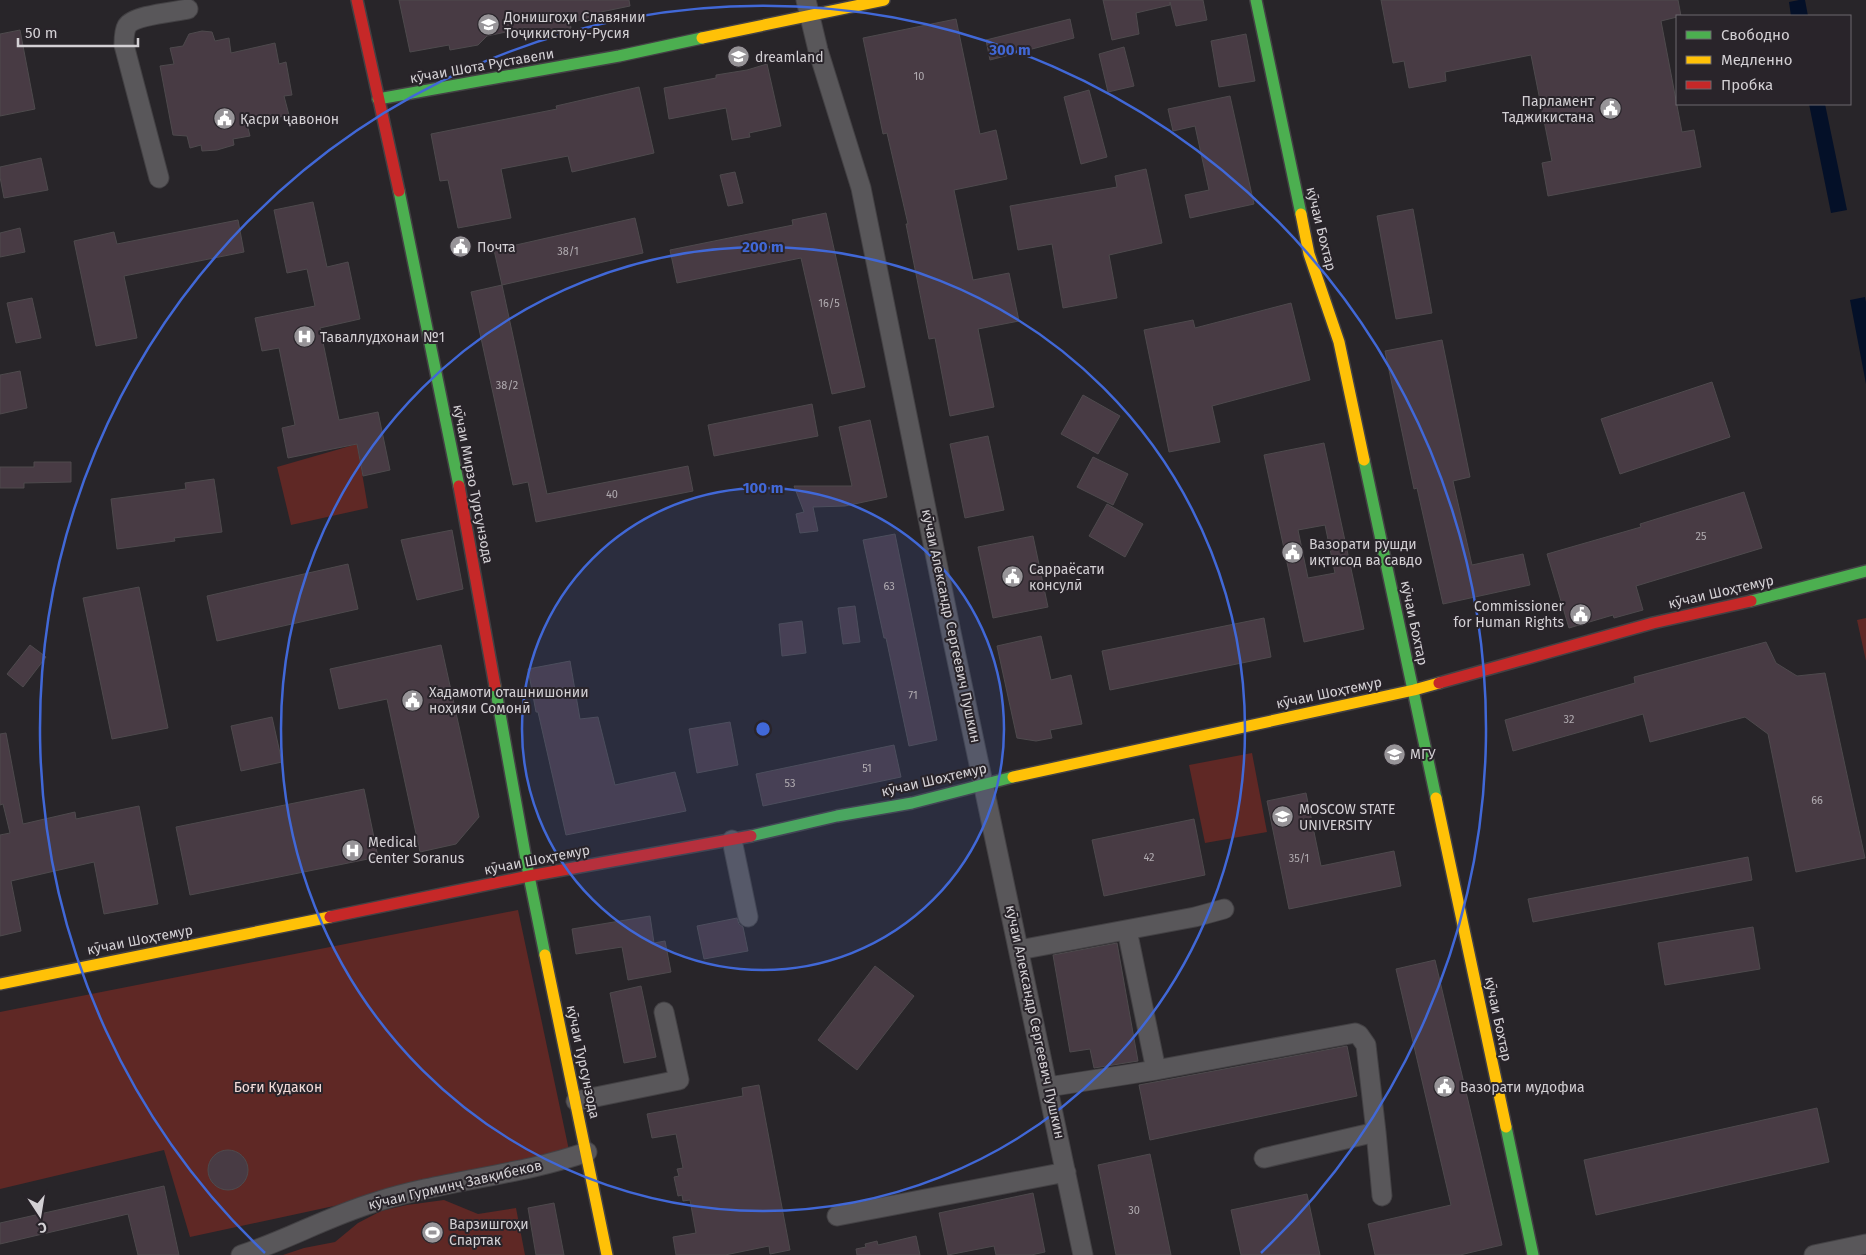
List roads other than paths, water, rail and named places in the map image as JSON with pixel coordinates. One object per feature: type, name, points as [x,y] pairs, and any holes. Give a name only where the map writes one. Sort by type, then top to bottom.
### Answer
[{"type":"street","points":[[159,178],[124,45],[125,32],[127,26],[135,19],[188,9],[175,0]]},
{"type":"street","points":[[357,0],[378,99]]},
{"type":"street","name":"кӯчаи Шота Руставели","points":[[378,99],[619,56],[808,8],[884,0]]},
{"type":"street","name":"кӯчаи Бохтар","points":[[1256,0],[1309,254],[1339,342],[1533,1255]]},
{"type":"street","name":"кӯчаи Александр Сергеевич Пушкин","points":[[808,8],[818,50],[861,188],[951,632],[1083,1255]]},
{"type":"street","name":"кӯчаи Мирзо Турсунзода","points":[[378,99],[461,494],[529,876]]},
{"type":"street","name":"кӯчаи Шоҳтемур","points":[[0,984],[529,876],[732,840],[837,816],[912,802],[984,783],[1414,690],[1653,623],[1782,594],[1866,571]]},
{"type":"street","points":[[732,840],[748,918]]},
{"type":"street","name":"кӯчаи Турсунзода","points":[[529,876],[607,1255]]},
{"type":"street","points":[[1019,950],[1195,917],[1224,909]]},
{"type":"street","points":[[1127,930],[1156,1070]]},
{"type":"street","points":[[576,1101],[679,1080],[664,1012]]},
{"type":"street","points":[[1048,1087],[1156,1070],[1355,1033],[1359,1035],[1366,1045],[1382,1196]]},
{"type":"street","points":[[1264,1158],[1376,1132]]},
{"type":"street","name":"кӯчаи Гурминҷ Завқибеков","points":[[241,1255],[376,1202],[473,1178],[504,1175],[586,1152]]},
{"type":"street","points":[[837,1216],[1066,1172]]},
{"type":"street","points":[[1814,1255],[1866,1244]]},
{"type":"water","points":[[1805,0],[1808,15],[1791,15],[1789,2]]},
{"type":"water","points":[[1809,105],[1825,105],[1847,210],[1831,213]]},
{"type":"water","points":[[1865,297],[1866,302],[1866,384],[1850,300]]},
{"type":"place","name":"Донишгоҳи Славянии Тоҷикистону-Русия","points":[[488,25]]},
{"type":"place","name":"dreamland","points":[[739,57]]},
{"type":"place","name":"Парламент Таджикистана","points":[[1610,109]]},
{"type":"place","name":"Қасри ҷавонон","points":[[224,119]]},
{"type":"place","name":"Почта","points":[[461,247]]},
{"type":"place","name":"Таваллудхонаи №1","points":[[304,337]]},
{"type":"place","name":"Вазорати рушди иқтисод ва савдо","points":[[1293,552]]},
{"type":"place","name":"Сарраёсати консулӣ","points":[[1013,577]]},
{"type":"place","name":"Commissioner for Human Rights","points":[[1580,614]]},
{"type":"place","name":"Хадамоти оташнишонии ноҳияи Сомонӣ","points":[[413,700]]},
{"type":"place","name":"МГУ","points":[[1394,754]]},
{"type":"place","name":"MOSCOW STATE UNIVERSITY","points":[[1283,817]]},
{"type":"place","name":"Medical Center Soranus","points":[[352,850]]},
{"type":"place","name":"Вазорати мудофиа","points":[[1444,1087]]},
{"type":"place","name":"Варзишгоҳи Спартак","points":[[433,1232]]},
{"type":"park label","name":"Боғи Кудакон","points":[[278,1087]]}]
